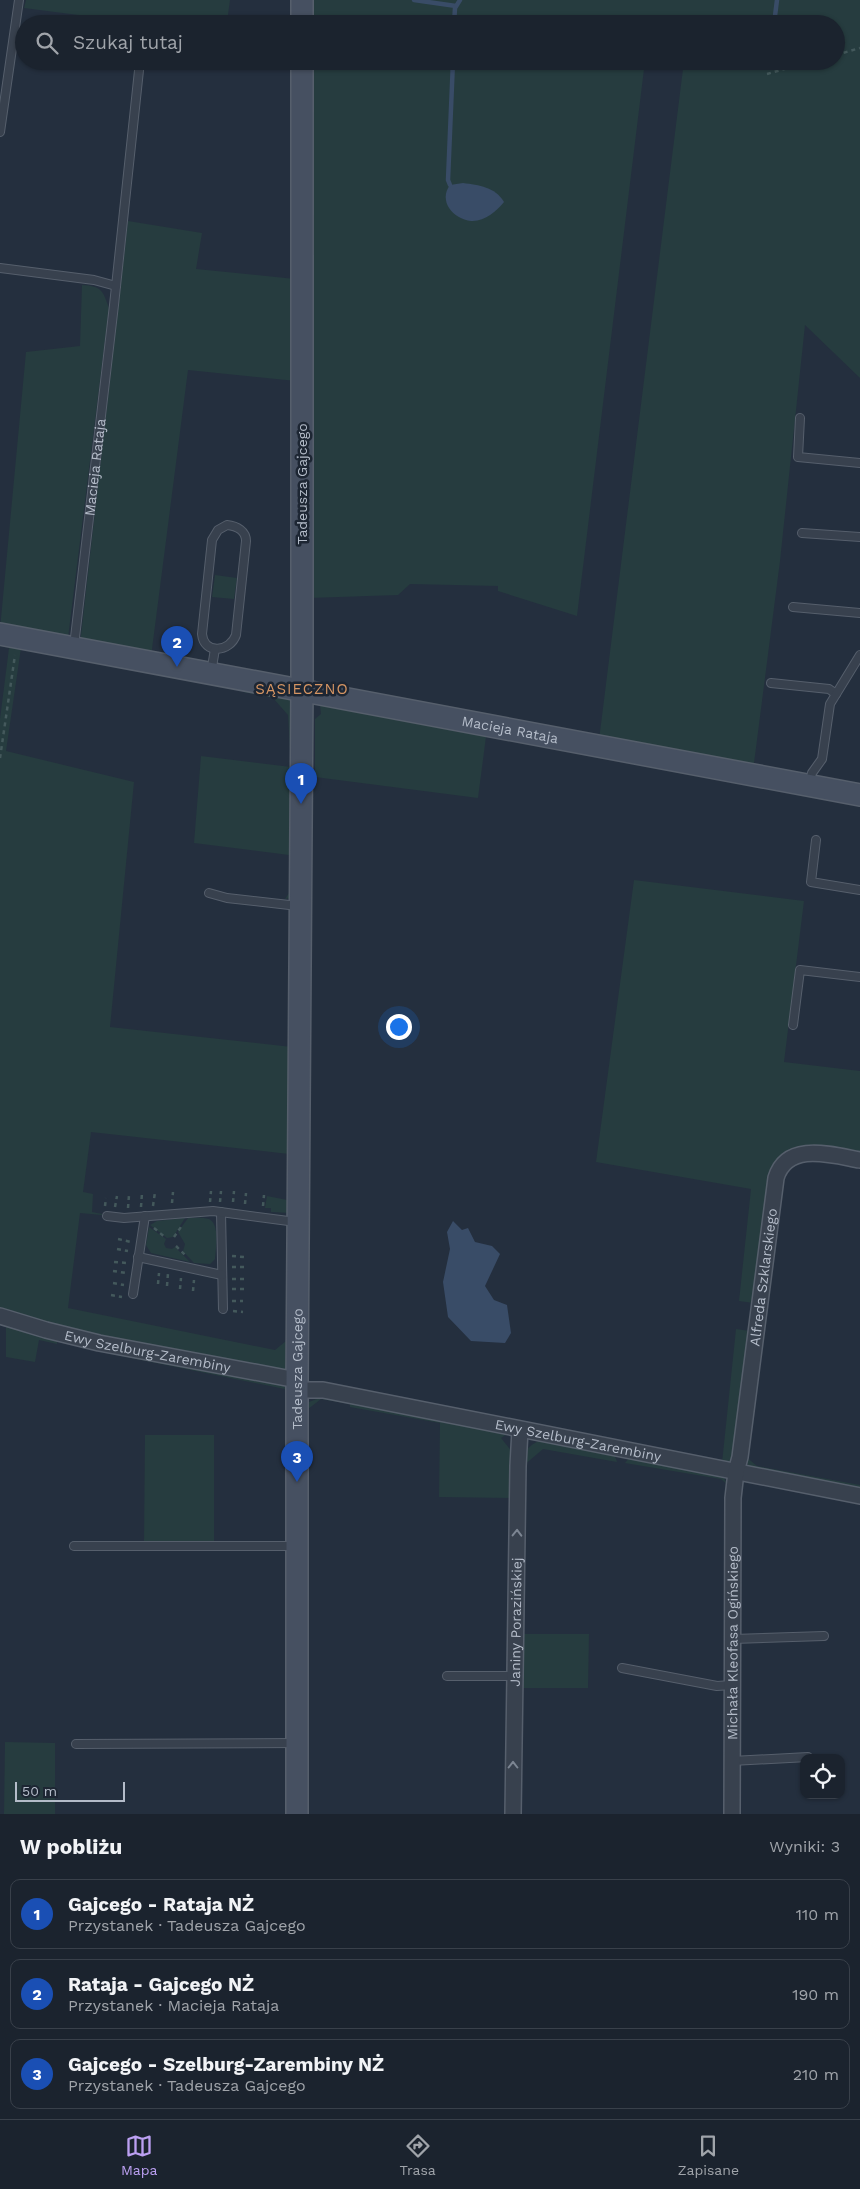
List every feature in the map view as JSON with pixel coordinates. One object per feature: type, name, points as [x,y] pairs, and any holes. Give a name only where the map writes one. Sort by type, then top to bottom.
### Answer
[{"type":"street","points":[[302,0],[302,15]]},
{"type":"street","name":"Tadeusza Gajcego","points":[[297,1814],[297,1385],[302,689],[302,70]]},
{"type":"street","name":"Macieja Rataja","points":[[9,635],[860,795]]},
{"type":"street","name":"Alfreda Szklarskiego","points":[[736,1472],[740,1457],[777,1174],[784,1162],[800,1154],[826,1155],[860,1160]]},
{"type":"street","name":"Ewy Szelburg-Zarembiny","points":[[0,1316],[99,1343],[297,1385],[860,1496]]},
{"type":"street","name":"Janiny Porazińskiej","points":[[513,1814],[514,1676],[520,1430]]},
{"type":"street","name":"Michała Kleofasa Ogińskiego","points":[[732,1814],[733,1498],[736,1472]]},
{"type":"lane","points":[[17,15],[19,0]]},
{"type":"lane","points":[[0,132],[15,28]]},
{"type":"lane","name":"Macieja Rataja","points":[[73,648],[116,286],[139,70]]},
{"type":"lane","points":[[0,268],[94,280],[116,286]]},
{"type":"lane","points":[[800,418],[798,457],[860,463]]},
{"type":"lane","points":[[231,526],[240,529],[246,541],[236,635],[230,645],[221,650],[215,649],[205,642],[202,634],[212,540],[218,530],[231,526]]},
{"type":"lane","points":[[802,533],[860,537]]},
{"type":"lane","points":[[793,607],[860,613]]},
{"type":"lane","points":[[211,673],[215,649]]},
{"type":"lane","points":[[808,786],[812,773],[822,759],[829,710],[836,694],[859,659]]},
{"type":"lane","points":[[771,683],[829,689],[836,694]]},
{"type":"lane","points":[[816,840],[811,882],[860,890]]},
{"type":"lane","points":[[209,893],[227,898],[300,906]]},
{"type":"lane","points":[[793,1025],[800,970],[860,977]]},
{"type":"lane","points":[[107,1216],[120,1218],[143,1213],[199,1211],[220,1208],[298,1222]]},
{"type":"lane","points":[[220,1208],[225,1277],[223,1309]]},
{"type":"lane","points":[[133,1294],[135,1254],[143,1213]]},
{"type":"lane","points":[[135,1254],[225,1277]]},
{"type":"lane","points":[[74,1546],[298,1546]]},
{"type":"lane","points":[[733,1639],[824,1636]]},
{"type":"lane","points":[[622,1668],[717,1686],[732,1685]]},
{"type":"lane","points":[[447,1676],[514,1676]]},
{"type":"lane","points":[[76,1744],[297,1743]]},
{"type":"lane","points":[[732,1761],[800,1757]]},
{"type":"path","points":[[845,52],[860,48]]},
{"type":"path","points":[[767,74],[781,70]]},
{"type":"path","points":[[0,758],[9,635]]},
{"type":"path","points":[[210,1203],[211,1191]]},
{"type":"path","points":[[220,1208],[221,1191]]},
{"type":"path","points":[[232,1205],[234,1191]]},
{"type":"path","points":[[153,1208],[155,1192]]},
{"type":"path","points":[[172,1206],[173,1192]]},
{"type":"path","points":[[142,1193],[143,1213]]},
{"type":"path","points":[[244,1207],[246,1193]]},
{"type":"path","points":[[128,1210],[129,1195]]},
{"type":"path","points":[[262,1209],[264,1195]]},
{"type":"path","points":[[115,1211],[117,1196]]},
{"type":"path","points":[[118,1239],[133,1242]]},
{"type":"path","points":[[117,1249],[135,1254]]},
{"type":"path","points":[[228,1256],[244,1257]]},
{"type":"path","points":[[114,1262],[130,1264]]},
{"type":"path","points":[[228,1267],[244,1267]]},
{"type":"path","points":[[158,1284],[160,1270]]},
{"type":"path","points":[[113,1271],[129,1273]]},
{"type":"path","points":[[167,1286],[169,1271]]},
{"type":"path","points":[[180,1289],[182,1274]]},
{"type":"path","points":[[193,1291],[194,1276]]},
{"type":"path","points":[[225,1277],[245,1279]]},
{"type":"path","points":[[113,1283],[128,1286]]},
{"type":"path","points":[[228,1289],[245,1289]]},
{"type":"path","points":[[228,1301],[243,1301]]},
{"type":"green space","points":[[26,0],[230,0],[228,15],[78,15],[24,8]]},
{"type":"green space","points":[[308,0],[860,0],[860,378],[805,325],[780,561],[753,771],[599,740],[683,70],[845,70],[845,15],[308,15]]},
{"type":"green space","points":[[308,70],[644,70],[577,616],[498,591],[498,586],[410,584],[398,595],[309,598]]},
{"type":"green space","points":[[128,221],[202,233],[196,269],[295,279],[296,381],[188,370],[151,657],[80,644]]},
{"type":"green space","points":[[82,285],[98,288],[105,297],[109,308],[68,638],[0,629],[26,352],[80,346]]},
{"type":"green space","points":[[215,575],[237,578],[234,599],[212,597]]},
{"type":"green space","points":[[0,640],[71,653],[73,659],[21,648],[6,751],[134,782],[110,1027],[292,1047],[291,1213],[271,1212],[271,1208],[265,1208],[267,1196],[287,1200],[289,1154],[91,1132],[83,1192],[93,1194],[92,1212],[102,1215],[80,1213],[68,1308],[275,1350],[286,1341],[288,1227],[287,1373],[68,1331],[0,1310],[0,719],[9,648],[0,646]]},
{"type":"green space","points":[[247,684],[281,690],[295,702],[291,898],[285,899],[289,893],[289,855],[194,843],[201,756],[291,767],[288,715],[273,698],[243,692]]},
{"type":"green space","points":[[323,702],[444,721],[443,728],[458,732],[463,725],[487,729],[478,798],[315,777],[315,719],[321,714],[320,705]]},
{"type":"green space","points":[[634,880],[804,901],[784,1062],[860,1071],[860,1156],[783,1158],[754,1303],[739,1301],[751,1189],[596,1162]]},
{"type":"green space","points":[[185,1218],[173,1237],[167,1238],[150,1225],[157,1221]]},
{"type":"green space","points":[[188,1218],[209,1219],[215,1226],[217,1237],[215,1259],[210,1264],[194,1263],[183,1251],[185,1244],[178,1232]]},
{"type":"green space","points":[[149,1227],[166,1239],[164,1244],[166,1248],[172,1249],[175,1247],[190,1262],[151,1253],[146,1245]]},
{"type":"green space","points":[[0,1321],[57,1338],[57,1344],[39,1340],[35,1362],[6,1357],[6,1327],[0,1325]]},
{"type":"green space","points":[[736,1329],[750,1331],[735,1457],[727,1463],[722,1463]]},
{"type":"green space","points":[[104,1349],[280,1384],[290,1390],[291,1422],[286,1422],[285,1389],[102,1352]]},
{"type":"green space","points":[[322,1397],[507,1434],[501,1438],[513,1453],[512,1498],[439,1497],[440,1423],[350,1407],[350,1404],[321,1399],[303,1413],[309,1402]]},
{"type":"green space","points":[[145,1435],[214,1435],[214,1542],[144,1542]]},
{"type":"green space","points":[[539,1441],[615,1456],[617,1462],[543,1449],[523,1466],[526,1450]]},
{"type":"green space","points":[[745,1456],[757,1466],[860,1485],[860,1490],[749,1468]]},
{"type":"green space","points":[[630,1457],[722,1475],[728,1485],[721,1479],[625,1463]]},
{"type":"green space","points":[[520,1634],[589,1634],[588,1688],[519,1688]]},
{"type":"green space","points":[[5,1742],[55,1743],[55,1814],[4,1814]]},
{"type":"water","points":[[463,183],[491,190],[504,202],[498,209],[481,220],[464,220],[449,208],[446,197],[450,185]]},
{"type":"water","points":[[453,1221],[462,1230],[468,1228],[475,1242],[492,1246],[500,1254],[485,1286],[494,1300],[507,1305],[511,1333],[505,1343],[471,1341],[448,1317],[443,1282],[450,1249],[447,1232]]},
{"type":"waterway","points":[[414,0],[456,6]]},
{"type":"waterway","points":[[455,15],[455,8],[460,0]]},
{"type":"waterway","points":[[775,15],[777,0]]},
{"type":"waterway","points":[[450,185],[448,180],[453,70]]},
{"type":"place","name":"Rataja - Gajcego NŻ","points":[[177,667]]},
{"type":"place","name":"Gajcego - Rataja NŻ","points":[[301,804]]},
{"type":"place","name":"Gajcego - Szelburg-Zarembiny NŻ","points":[[297,1482]]},
{"type":"district","name":"SĄSIECZNO","points":[[302,689]]}]
